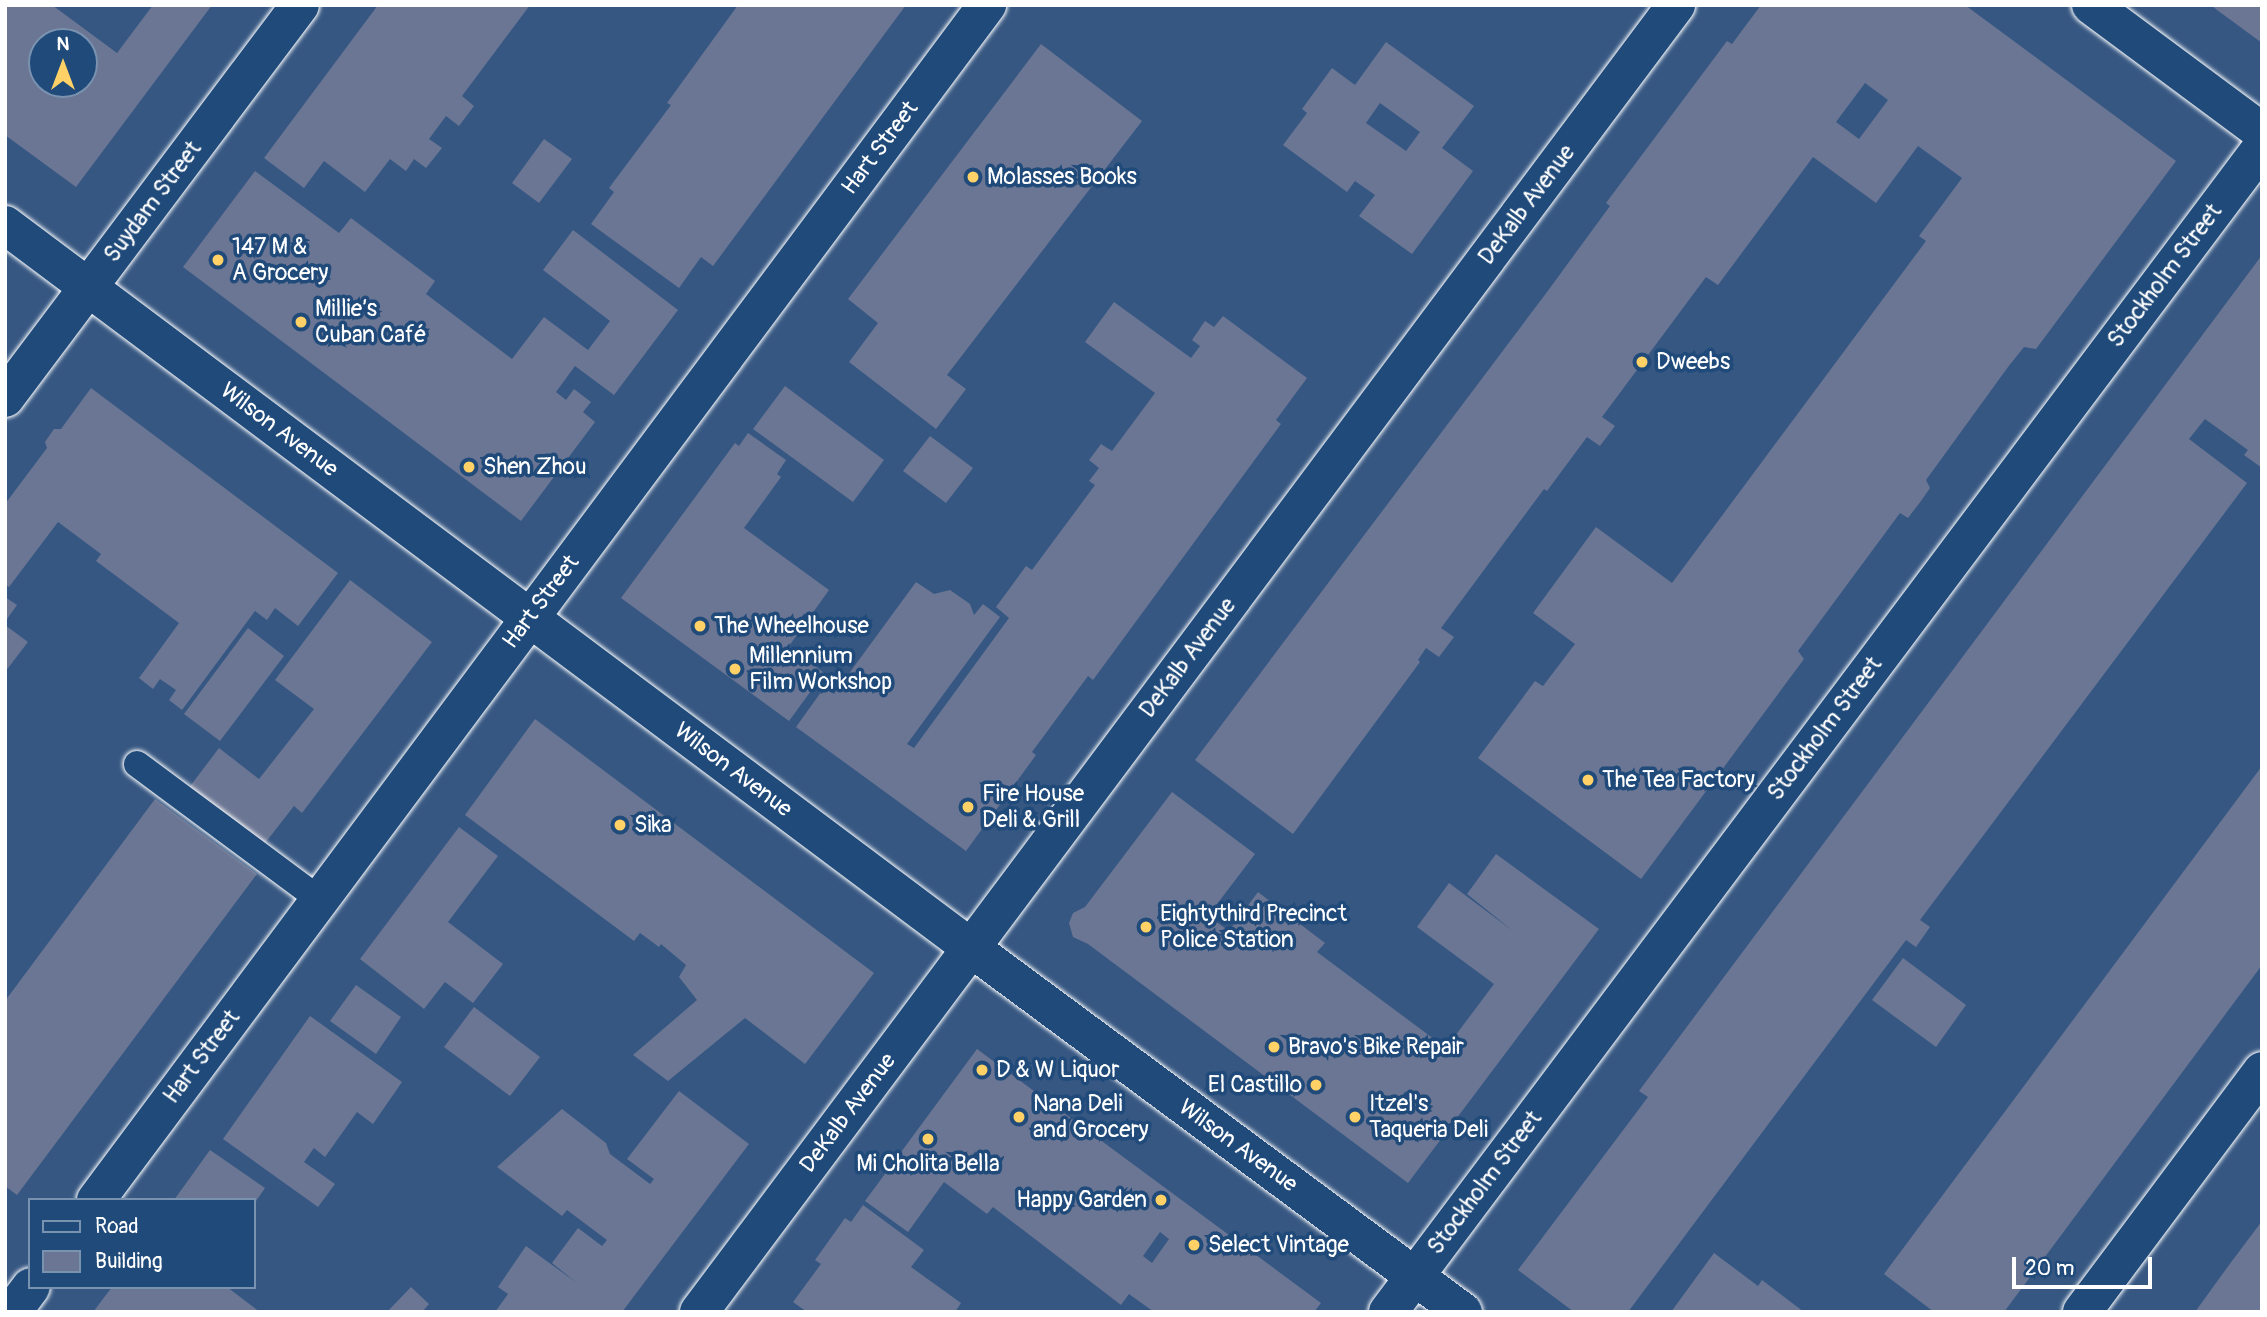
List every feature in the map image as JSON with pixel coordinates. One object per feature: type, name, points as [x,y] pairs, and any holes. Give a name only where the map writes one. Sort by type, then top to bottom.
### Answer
[{"type":"street","name":"Suydam Street","points":[[5,398],[300,5]]},
{"type":"street","name":"Hart Street","points":[[97,1198],[987,5]]},
{"type":"street","name":"DeKalb Avenue","points":[[699,1312],[1676,5]]},
{"type":"street","points":[[2091,5],[2262,132]]},
{"type":"street","name":"Stockholm Street","points":[[1388,1312],[2262,147]]},
{"type":"street","name":"Wilson Avenue","points":[[5,225],[971,948],[1463,1312]]},
{"type":"street","points":[[2082,1312],[2262,1071]]},
{"type":"street","points":[[12,1312],[29,1289]]},
{"type":"lane","points":[[137,764],[319,900]]},
{"type":"building","points":[[5,5],[52,5],[83,28],[28,28],[28,98],[98,98],[98,39],[117,53],[153,5],[212,5],[76,187],[5,135]]},
{"type":"building","points":[[378,5],[530,5],[462,96],[474,106],[459,126],[446,116],[429,139],[442,148],[426,168],[414,159],[406,171],[390,159],[365,192],[324,161],[304,188],[264,158]]},
{"type":"building","points":[[738,5],[906,5],[713,266],[701,257],[679,288],[591,224],[614,192],[609,188],[671,105],[667,103]]},
{"type":"building","points":[[1761,5],[1965,5],[2176,161],[2036,349],[2024,347],[2008,367],[1926,480],[1930,488],[1921,501],[1908,518],[1900,513],[1798,651],[1804,659],[1641,879],[1478,758],[1535,681],[1543,686],[1575,644],[1533,613],[1596,527],[1672,583],[1926,241],[1919,236],[1962,178],[1918,146],[1876,203],[1813,157],[1718,285],[1706,277],[1602,417],[1615,426],[1600,446],[1587,437],[1547,491],[1544,489],[1441,628],[1454,637],[1439,657],[1426,648],[1418,660],[1420,662],[1293,834],[1195,760],[1547,292],[1610,206],[1606,203],[1727,41],[1732,44]],"holes":[[[1865,83],[1888,100],[1859,139],[1836,122]]]},
{"type":"building","points":[[2211,5],[2262,5],[2262,43],[2217,10]]},
{"type":"building","points":[[1386,42],[1474,106],[1442,148],[1473,171],[1412,254],[1359,216],[1375,195],[1355,181],[1347,192],[1283,145],[1307,113],[1302,109],[1332,68],[1355,85]],"holes":[[[1380,103],[1420,132],[1406,151],[1366,123]]]},
{"type":"building","points":[[1041,44],[1142,121],[947,375],[966,389],[936,429],[849,362],[878,323],[848,299]]},
{"type":"building","points":[[544,139],[572,159],[539,203],[512,183]]},
{"type":"building","points":[[255,171],[339,233],[351,218],[435,281],[426,294],[512,359],[544,317],[588,350],[610,321],[543,270],[573,230],[678,310],[614,395],[575,366],[556,392],[566,400],[574,389],[591,402],[583,412],[595,422],[521,521],[183,267]]},
{"type":"building","points":[[2262,255],[2262,468],[2244,455],[2248,450],[2205,419],[2189,439],[2247,483],[1920,920],[1930,927],[1916,947],[1906,940],[1628,1312],[1574,1312],[1518,1270],[1648,1097],[1639,1091]]},
{"type":"building","points":[[1114,302],[1191,358],[1200,346],[1192,340],[1205,321],[1214,327],[1223,316],[1307,378],[1276,420],[1281,424],[1093,680],[1088,676],[1032,752],[1036,755],[966,851],[796,727],[824,688],[834,694],[916,582],[934,594],[950,590],[970,604],[974,615],[983,604],[1000,617],[907,744],[914,748],[1009,618],[996,607],[1026,566],[1032,570],[1095,485],[1089,481],[1099,468],[1089,460],[1101,444],[1112,451],[1155,393],[1085,342]]},
{"type":"building","points":[[785,386],[884,460],[853,502],[753,429]]},
{"type":"building","points":[[91,388],[338,573],[298,626],[275,608],[267,620],[255,611],[182,710],[169,700],[176,690],[160,679],[153,689],[139,678],[179,623],[96,561],[101,554],[58,522],[9,587],[5,585],[5,504],[47,448],[45,442],[54,429],[61,429]]},
{"type":"building","points":[[748,433],[786,460],[777,474],[781,477],[744,528],[829,590],[789,646],[824,673],[789,721],[621,598],[735,443],[739,446]]},
{"type":"building","points":[[930,436],[973,468],[946,503],[903,471]]},
{"type":"building","points":[[350,580],[432,642],[302,813],[294,806],[262,847],[188,789],[219,748],[259,779],[314,709],[275,680]]},
{"type":"building","points":[[5,597],[17,605],[5,622]]},
{"type":"building","points":[[5,625],[28,642],[5,672]]},
{"type":"building","points":[[248,628],[284,656],[220,741],[184,714]]},
{"type":"building","points":[[535,719],[874,973],[805,1064],[745,1018],[668,1081],[633,1055],[697,1000],[679,977],[686,965],[661,944],[659,947],[640,933],[634,941],[465,815]]},
{"type":"building","points":[[2262,766],[2262,965],[2004,1312],[1934,1312],[1884,1274]]},
{"type":"building","points":[[1172,792],[1255,854],[1208,916],[1229,931],[1258,892],[1325,943],[1317,952],[1446,1048],[1494,984],[1417,927],[1449,883],[1513,931],[1467,894],[1496,854],[1599,929],[1408,1183],[1088,944],[1073,937],[1069,923],[1073,913],[1085,907]]},
{"type":"building","points":[[155,799],[257,874],[17,1195],[5,1186],[5,1001]]},
{"type":"building","points":[[459,827],[498,856],[448,922],[503,964],[473,1003],[445,982],[424,1009],[360,959]]},
{"type":"building","points":[[1903,958],[1966,1005],[1936,1047],[1872,1000]]},
{"type":"building","points":[[356,985],[401,1017],[376,1054],[330,1021]]},
{"type":"building","points":[[474,1007],[540,1057],[510,1096],[444,1047]]},
{"type":"building","points":[[310,1016],[402,1082],[373,1124],[357,1112],[325,1157],[314,1148],[304,1162],[335,1184],[318,1207],[223,1139]]},
{"type":"building","points":[[977,1049],[1321,1303],[1314,1312],[1154,1312],[1129,1294],[1121,1305],[993,1207],[987,1214],[944,1182],[908,1232],[865,1201]],"holes":[[[1160,1232],[1169,1239],[1152,1263],[1143,1256]]]},
{"type":"building","points":[[679,1091],[749,1144],[622,1312],[495,1312],[508,1294],[498,1287],[526,1246],[577,1283],[552,1263],[578,1228],[602,1246],[607,1240],[567,1210],[562,1216],[497,1167],[562,1109],[606,1143],[610,1154],[650,1184],[654,1179],[627,1159]]},
{"type":"building","points":[[210,1150],[265,1188],[256,1201],[256,1198],[175,1198]]},
{"type":"building","points":[[863,1205],[924,1250],[911,1267],[961,1303],[955,1312],[807,1312],[793,1302],[821,1264],[815,1260],[845,1218],[851,1222]]},
{"type":"building","points":[[2262,1221],[2262,1312],[2195,1312],[2229,1265]]},
{"type":"building","points":[[1714,1253],[1758,1286],[1762,1280],[1804,1312],[1671,1312]]},
{"type":"building","points":[[411,1287],[429,1304],[422,1312],[387,1312]]},
{"type":"building","points":[[110,1289],[230,1289],[260,1312],[93,1312]]},
{"type":"place","name":"Molasses Books","points":[[973,177]]},
{"type":"place","name":"147 M & A Grocery","points":[[218,260]]},
{"type":"place","name":"Millie’s Cuban Café","points":[[301,322]]},
{"type":"place","name":"Dweebs","points":[[1642,362]]},
{"type":"place","name":"Shen Zhou","points":[[469,467]]},
{"type":"place","name":"The Wheelhouse","points":[[700,626]]},
{"type":"place","name":"Millennium Film Workshop","points":[[735,669]]},
{"type":"place","name":"The Tea Factory","points":[[1588,780]]},
{"type":"place","name":"Fire House Deli & Grill","points":[[968,807]]},
{"type":"place","name":"Sika","points":[[620,825]]},
{"type":"place","name":"Eightythird Precinct Police Station","points":[[1146,927]]},
{"type":"place","name":"Bravo's Bike Repair","points":[[1274,1047]]},
{"type":"place","name":"D & W Liquor","points":[[982,1070]]},
{"type":"place","name":"El Castillo","points":[[1316,1085]]},
{"type":"place","name":"Nana Deli and Grocery","points":[[1019,1117]]},
{"type":"place","name":"Itzel's Taqueria Deli","points":[[1355,1117]]},
{"type":"place","name":"Mi Cholita Bella","points":[[928,1139]]},
{"type":"place","name":"Happy Garden","points":[[1161,1200]]},
{"type":"place","name":"Select Vintage","points":[[1194,1245]]}]
